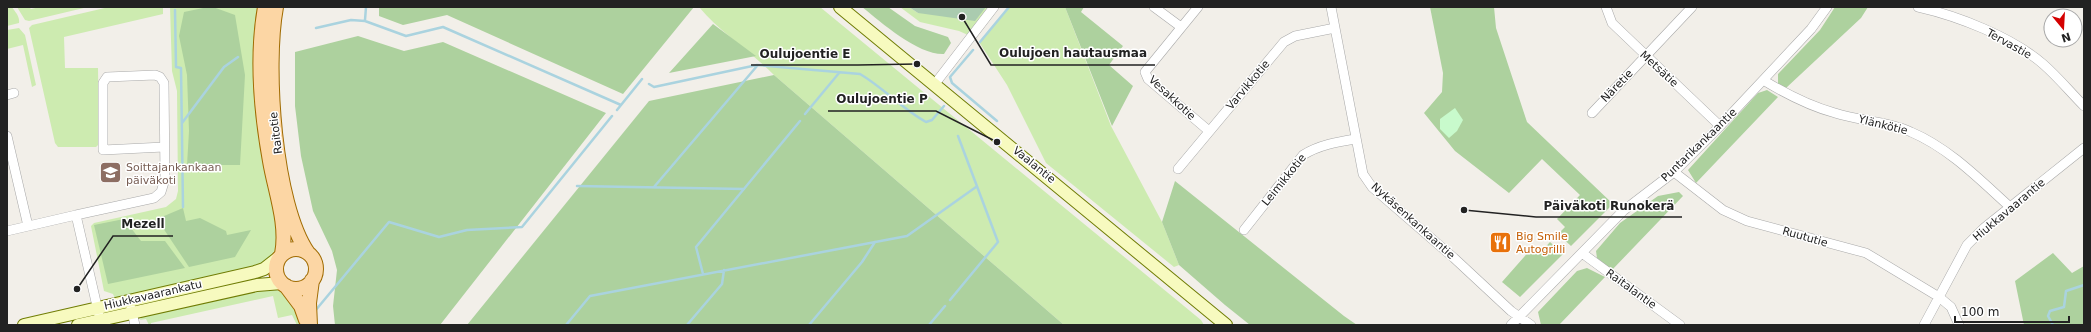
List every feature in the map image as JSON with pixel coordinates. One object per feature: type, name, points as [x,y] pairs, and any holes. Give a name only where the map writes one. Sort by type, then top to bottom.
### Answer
[{"type":"main road","name":"Raitotie","points":[[265,7],[261,50],[261,89],[265,133],[282,220],[284,243],[280,256]]},
{"type":"main road","name":"Raitotie","points":[[276,7],[271,51],[275,132],[290,214],[299,239],[308,253]]},
{"type":"main road","points":[[298,249],[308,253],[315,266],[309,303],[309,325],[301,306],[276,274],[276,263],[280,256],[287,251],[298,249]]},
{"type":"main road","points":[[284,285],[300,288],[312,280]]},
{"type":"street","name":"Vaalantie","points":[[840,7],[1226,325]]},
{"type":"street","points":[[934,85],[994,7]]},
{"type":"street","points":[[1154,7],[1181,27]]},
{"type":"street","name":"Vesakkotie","points":[[1198,7],[1145,72],[1148,79],[1209,131]]},
{"type":"street","name":"Nykäsenkankaantie","points":[[1331,7],[1363,174],[1372,187],[1519,318],[1532,325]]},
{"type":"street","name":"Metsätie","points":[[1606,7],[1612,23],[1720,126]]},
{"type":"street","name":"Näretie","points":[[1592,113],[1692,7]]},
{"type":"street","name":"Puntarikankaantie","points":[[1511,325],[1622,211],[1674,172],[1720,126],[1811,29],[1827,7]]},
{"type":"street","name":"Tervastie","points":[[1918,7],[1961,19],[2026,52],[2043,64],[2084,106]]},
{"type":"street","name":"Varvikkotie","points":[[1178,169],[1284,42],[1295,36],[1335,28]]},
{"type":"street","points":[[7,231],[158,196],[163,188],[165,179],[164,83],[162,79],[155,75],[107,77],[103,83],[103,150],[164,147]]},
{"type":"street","name":"Ylänkötie","points":[[1764,80],[1787,94],[1823,109],[1911,132],[1930,142],[1965,167],[2010,207]]},
{"type":"street","points":[[7,136],[28,226]]},
{"type":"street","name":"Leimikkotie","points":[[1244,230],[1303,155],[1313,148],[1356,139]]},
{"type":"street","name":"Hiukkavaarantie","points":[[1924,325],[1967,245],[2010,207],[2084,148]]},
{"type":"street","name":"Ruututie","points":[[1674,172],[1723,210],[1747,221],[1866,254],[1939,297],[1951,307],[1959,325]]},
{"type":"street","points":[[76,216],[99,314]]},
{"type":"street","name":"Raitalantie","points":[[1582,253],[1680,325]]},
{"type":"street","name":"Hiukkavaarankatu","points":[[78,325],[130,301],[264,269],[280,256]]},
{"type":"street","name":"Hiukkavaarankatu","points":[[24,325],[99,314],[134,319],[257,285],[284,285]]},
{"type":"street","points":[[130,301],[134,319]]},
{"type":"green space","points":[[7,7],[12,7],[18,16],[19,23],[7,26]]},
{"type":"green space","points":[[17,7],[29,7],[31,9],[40,7],[88,7],[29,21],[25,20]]},
{"type":"green space","points":[[109,7],[163,7],[163,14],[64,37],[65,68],[98,68],[99,144],[96,147],[58,147],[55,143],[29,28],[32,25]]},
{"type":"green space","points":[[170,7],[262,7],[279,222],[279,253],[269,263],[116,301],[113,294],[104,291],[91,226],[94,223],[166,207],[176,199],[178,191],[177,91],[172,71]]},
{"type":"green space","points":[[213,7],[235,15],[245,75],[240,165],[187,165],[189,131],[187,75],[179,36],[184,12]]},
{"type":"green space","points":[[379,7],[694,7],[623,94],[447,15],[403,25],[379,16]]},
{"type":"green space","points":[[699,7],[820,7],[1201,320],[1204,325],[1064,325],[726,34]]},
{"type":"green space","points":[[862,7],[888,7],[915,26],[948,37],[951,43],[944,54],[934,53],[923,49],[901,37]]},
{"type":"green space","points":[[900,7],[909,7],[918,13],[953,7],[990,7],[968,35],[959,31],[920,22]]},
{"type":"green space","points":[[909,7],[986,7],[975,21],[918,13]]},
{"type":"green space","points":[[1009,7],[1065,7],[1111,126],[1162,222],[1179,265],[1174,267],[1046,163],[1007,85],[979,42]]},
{"type":"green space","points":[[1065,7],[1084,7],[1081,12],[1123,46],[1109,65],[1133,86],[1112,126]]},
{"type":"green space","points":[[1430,7],[1494,7],[1496,28],[1527,122],[1613,204],[1571,246],[1558,234],[1565,227],[1557,219],[1580,195],[1542,159],[1509,193],[1455,151],[1424,113],[1442,92],[1443,73]]},
{"type":"green space","points":[[1835,7],[1868,7],[1861,18],[1786,88],[1778,84],[1778,74],[1820,30]]},
{"type":"green space","points":[[713,24],[756,56],[669,73]]},
{"type":"green space","points":[[19,28],[25,35],[36,85],[32,87],[23,45],[7,49],[7,30]]},
{"type":"green space","points":[[358,36],[404,51],[443,42],[606,113],[440,325],[335,325],[333,306],[337,270],[332,251],[313,211],[301,156],[295,106],[295,52]]},
{"type":"green space","points":[[774,75],[1064,325],[467,325],[649,101]]},
{"type":"green space","points":[[1767,90],[1778,97],[1696,183],[1688,170],[1758,93]]},
{"type":"green space","points":[[1455,108],[1463,120],[1457,131],[1449,138],[1440,129],[1440,119]]},
{"type":"green space","points":[[1175,181],[1357,325],[1250,325],[1179,265],[1162,222]]},
{"type":"green space","points":[[1679,192],[1683,196],[1612,270],[1597,258],[1596,251],[1620,223],[1658,196]]},
{"type":"green space","points":[[183,208],[186,221],[200,218],[226,231],[227,235],[251,230],[235,257],[189,267],[157,219]]},
{"type":"green space","points":[[124,219],[141,241],[165,241],[185,268],[108,284],[94,225]]},
{"type":"green space","points":[[1550,242],[1563,254],[1520,297],[1502,282],[1531,249],[1538,255]]},
{"type":"green space","points":[[2053,253],[2072,273],[2084,266],[2084,325],[2024,325],[2015,281]]},
{"type":"green space","points":[[1587,268],[1605,277],[1559,325],[1541,325],[1538,312],[1577,271]]},
{"type":"green space","points":[[268,286],[287,291],[304,325],[297,325],[292,315],[278,318],[273,296],[151,323],[151,325],[149,325],[146,319],[140,320],[142,316]]},
{"type":"waterway","points":[[365,20],[366,7]]},
{"type":"waterway","points":[[980,42],[1009,7]]},
{"type":"waterway","points":[[175,10],[176,67],[181,68],[183,207]]},
{"type":"waterway","points":[[316,28],[351,20],[365,21],[406,36],[443,27],[621,105]]},
{"type":"waterway","points":[[973,50],[950,77],[952,83],[997,121]]},
{"type":"waterway","points":[[182,123],[224,67],[238,57]]},
{"type":"waterway","points":[[649,84],[654,87],[757,65],[860,74],[917,117],[926,122],[932,120],[944,106]]},
{"type":"waterway","points":[[654,187],[757,66]]},
{"type":"waterway","points":[[805,114],[839,73]]},
{"type":"waterway","points":[[617,110],[642,79]]},
{"type":"waterway","points":[[315,311],[389,222],[439,237],[467,230],[522,227],[612,116]]},
{"type":"waterway","points":[[703,274],[696,247],[800,121]]},
{"type":"waterway","points":[[950,300],[998,242],[958,136]]},
{"type":"waterway","points":[[577,186],[744,189]]},
{"type":"waterway","points":[[566,325],[590,296],[907,236],[976,187]]},
{"type":"waterway","points":[[809,325],[862,262],[875,242]]},
{"type":"waterway","points":[[687,325],[722,284],[724,270]]},
{"type":"waterway","points":[[2053,325],[2048,316],[2050,311],[2064,307],[2066,291],[2084,285]]},
{"type":"waterway","points":[[929,325],[945,306]]},
{"type":"place","name":"Oulujoen hautausmaa","points":[[962,17]]},
{"type":"place","name":"Oulujoentie E","points":[[917,64]]},
{"type":"place","name":"Oulujoentie P","points":[[997,142]]},
{"type":"place","name":"Soittajankankaan päiväkoti","points":[[110,173]]},
{"type":"place","name":"Päiväkoti Runokerä","points":[[1464,210]]},
{"type":"place","name":"Big Smile Autogrilli","points":[[1501,242]]},
{"type":"place","name":"Mezell","points":[[77,289]]}]
